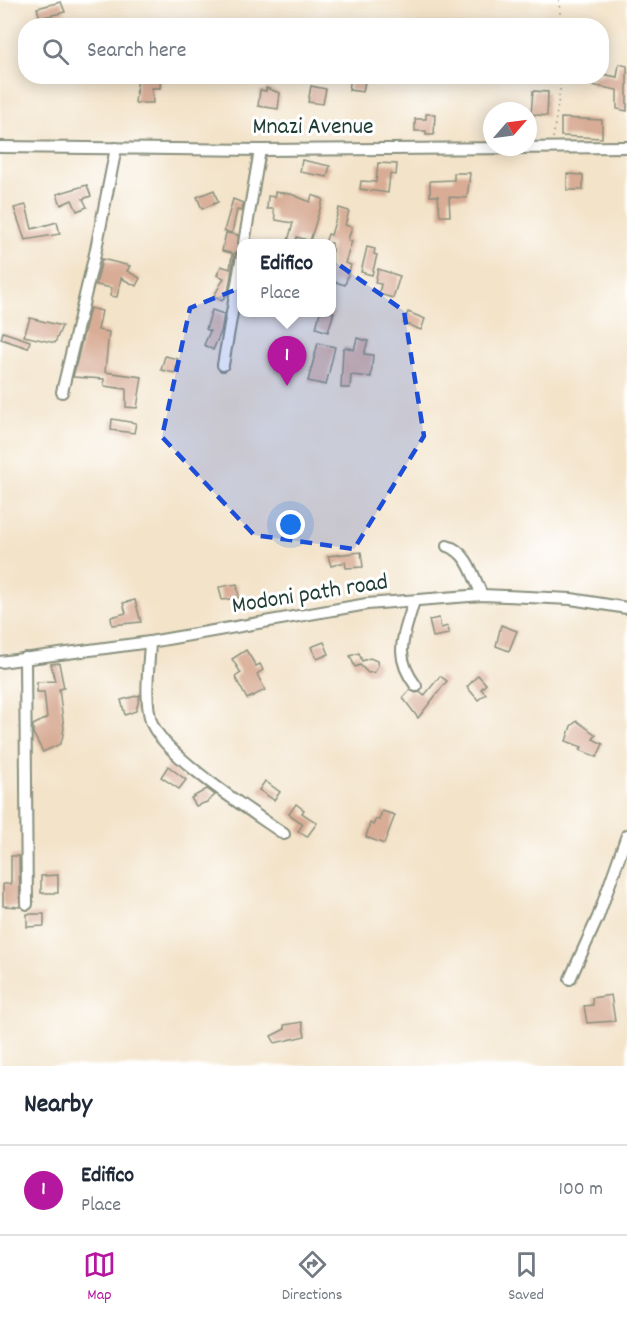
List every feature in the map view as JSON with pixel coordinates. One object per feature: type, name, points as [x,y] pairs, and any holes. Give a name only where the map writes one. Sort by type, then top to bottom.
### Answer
[{"type":"street","name":"Mnazi Avenue","points":[[0,147],[260,150],[627,147]]},
{"type":"street","points":[[62,392],[95,254],[116,148]]},
{"type":"street","points":[[245,239],[260,150]]},
{"type":"street","points":[[223,365],[237,284]]},
{"type":"street","points":[[447,546],[458,549],[464,556],[482,595]]},
{"type":"street","name":"Modoni path road","points":[[0,662],[150,642],[367,604],[482,595],[571,599],[627,608]]},
{"type":"street","points":[[414,601],[401,658],[404,670],[416,686]]},
{"type":"street","points":[[150,642],[149,707],[155,729],[180,755],[220,789],[285,834]]},
{"type":"street","points":[[25,658],[27,904]]},
{"type":"street","points":[[570,979],[598,917],[627,835]]},
{"type":"path","points":[[559,0],[560,18]]},
{"type":"path","points":[[552,147],[561,84]]},
{"type":"highlighted area","points":[[324,254],[404,311],[424,436],[354,549],[254,535],[162,437],[190,308]]},
{"type":"building","points":[[61,2],[65,12],[40,18],[37,8]]},
{"type":"building","points":[[619,64],[627,66],[627,111],[617,109],[617,90],[591,85],[609,84],[609,75],[617,77]]},
{"type":"building","points":[[137,84],[160,84],[160,88],[152,88],[153,103],[135,103]]},
{"type":"building","points":[[350,84],[364,84],[363,92],[349,90]]},
{"type":"building","points":[[311,86],[326,89],[323,104],[308,102]]},
{"type":"building","points":[[266,88],[280,93],[278,109],[258,106],[260,90],[266,91]]},
{"type":"building","points":[[533,91],[548,92],[547,116],[537,115],[537,102],[532,102]]},
{"type":"building","points":[[426,114],[435,114],[434,135],[426,135],[426,131],[415,131],[415,119],[426,119]]},
{"type":"building","points":[[561,118],[602,120],[602,138],[561,136]]},
{"type":"building","points":[[302,160],[330,166],[327,177],[300,172]]},
{"type":"building","points":[[378,163],[397,164],[396,175],[390,174],[388,193],[360,189],[361,181],[376,182]]},
{"type":"building","points":[[454,173],[470,173],[467,198],[449,197],[450,216],[440,216],[438,196],[430,196],[430,181],[454,180]]},
{"type":"building","points":[[567,174],[583,175],[583,190],[567,190]]},
{"type":"building","points":[[87,185],[91,196],[83,199],[87,207],[77,211],[72,200],[61,205],[57,194]]},
{"type":"building","points":[[214,190],[218,202],[202,209],[197,197]]},
{"type":"building","points":[[275,192],[291,194],[310,202],[312,195],[323,199],[311,239],[297,237],[289,239],[293,223],[276,220],[273,209],[267,209],[268,196],[275,197]]},
{"type":"building","points":[[233,199],[243,203],[242,211],[237,210],[232,233],[224,231]]},
{"type":"building","points":[[26,205],[32,229],[57,222],[60,234],[25,240],[14,208]]},
{"type":"building","points":[[339,208],[349,211],[345,225],[352,227],[348,240],[352,241],[345,263],[351,265],[345,285],[336,282],[336,239],[326,239],[328,234],[331,235]]},
{"type":"building","points":[[226,233],[238,235],[235,254],[222,251]]},
{"type":"building","points":[[367,247],[375,249],[374,254],[377,255],[372,275],[361,272]]},
{"type":"building","points":[[232,255],[234,256],[228,293],[222,301],[214,296],[224,278],[217,275],[221,266],[230,269]]},
{"type":"building","points":[[102,259],[130,266],[127,271],[140,278],[136,286],[121,278],[117,297],[110,296],[112,288],[96,285]]},
{"type":"building","points":[[378,269],[400,276],[393,298],[379,294],[381,284],[375,283]]},
{"type":"building","points":[[90,308],[102,311],[98,330],[109,332],[105,372],[142,377],[137,408],[126,407],[126,389],[104,386],[104,379],[73,377]]},
{"type":"building","points":[[212,310],[224,314],[221,332],[213,350],[204,345],[210,331],[206,329]]},
{"type":"building","points":[[408,312],[425,319],[421,330],[404,323]]},
{"type":"building","points":[[319,317],[332,317],[328,332],[316,328]]},
{"type":"building","points":[[30,318],[62,326],[55,343],[24,336]]},
{"type":"building","points":[[3,332],[30,341],[28,348],[1,339]]},
{"type":"building","points":[[357,338],[368,341],[364,354],[373,355],[371,377],[351,375],[350,388],[341,388],[343,349],[346,347],[354,350]]},
{"type":"building","points":[[318,343],[335,347],[326,385],[308,381]]},
{"type":"building","points":[[165,356],[178,359],[175,373],[161,370]]},
{"type":"building","points":[[112,419],[136,423],[134,433],[111,430]]},
{"type":"building","points":[[361,552],[363,567],[346,568],[345,562],[331,566],[328,556]]},
{"type":"building","points":[[237,584],[239,598],[222,600],[219,587]]},
{"type":"building","points":[[135,600],[141,622],[112,625],[111,617],[126,613],[123,603]]},
{"type":"building","points":[[439,618],[441,628],[448,626],[449,634],[433,637],[429,620]]},
{"type":"building","points":[[501,625],[517,631],[509,651],[496,646]]},
{"type":"building","points":[[324,642],[329,654],[317,659],[311,647]]},
{"type":"building","points":[[246,650],[256,666],[260,664],[263,670],[257,674],[265,690],[247,699],[235,677],[241,673],[232,659]]},
{"type":"building","points":[[359,653],[362,661],[370,658],[377,661],[378,666],[375,672],[368,673],[360,665],[355,667],[350,656]]},
{"type":"building","points":[[59,663],[64,688],[59,689],[64,728],[62,740],[60,744],[43,752],[33,733],[33,725],[47,718],[44,692],[37,692],[37,682],[55,681],[51,664]]},
{"type":"building","points":[[478,675],[486,684],[481,689],[486,694],[478,700],[467,687]]},
{"type":"building","points":[[440,676],[447,681],[418,718],[403,698],[410,690],[420,692],[424,696]]},
{"type":"building","points":[[140,695],[136,711],[125,715],[121,700]]},
{"type":"building","points":[[577,721],[596,735],[593,739],[603,744],[597,757],[580,750],[582,747],[566,741],[571,726]]},
{"type":"building","points":[[168,766],[186,780],[179,789],[161,777]]},
{"type":"building","points":[[265,781],[280,792],[274,800],[259,790]]},
{"type":"building","points":[[207,789],[215,795],[207,802],[196,806],[191,798]]},
{"type":"building","points":[[296,804],[304,810],[302,813],[317,823],[307,837],[298,831],[303,824],[289,814]]},
{"type":"building","points":[[382,811],[395,815],[384,844],[366,837],[370,823],[373,825],[376,819],[379,820]]},
{"type":"building","points":[[11,856],[19,856],[20,907],[3,906],[3,884],[11,884]]},
{"type":"building","points":[[58,875],[58,893],[41,893],[41,876]]},
{"type":"building","points":[[27,914],[44,914],[44,926],[27,927]]},
{"type":"building","points":[[611,995],[615,1021],[587,1023],[584,1006],[593,1005],[592,998]]},
{"type":"building","points":[[302,1022],[305,1036],[275,1043],[271,1036],[285,1029],[284,1025]]},
{"type":"place","name":"Edifico","points":[[287,386]]}]
